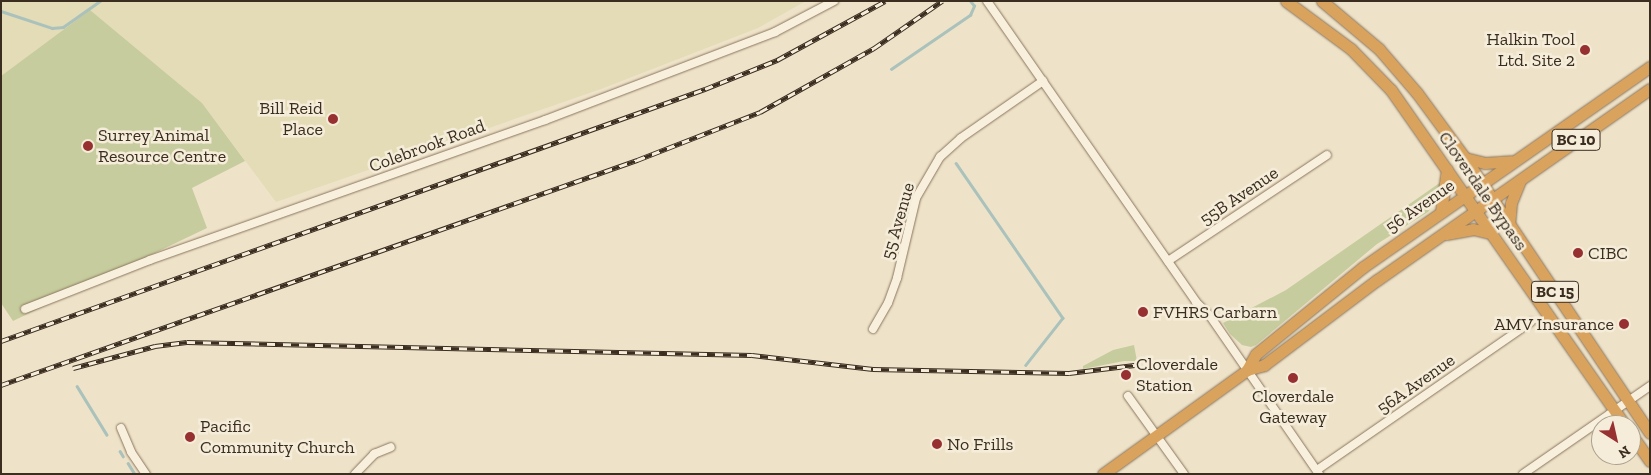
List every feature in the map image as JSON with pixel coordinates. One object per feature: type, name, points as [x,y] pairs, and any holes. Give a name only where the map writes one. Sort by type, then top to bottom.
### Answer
[{"type":"highway","name":"Cloverdale Bypass","points":[[1286,1],[1352,49],[1376,73],[1403,107],[1476,210],[1617,415]]},
{"type":"highway","name":"Cloverdale Bypass","points":[[1322,1],[1379,49],[1400,73],[1465,158],[1508,226],[1650,433]]},
{"type":"highway","name":"56 Avenue","points":[[1247,370],[1256,354],[1339,286],[1513,161],[1650,67]]},
{"type":"highway","name":"56 Avenue","points":[[1103,474],[1247,370],[1264,365],[1476,210],[1650,90]]},
{"type":"highway","points":[[1465,158],[1485,163],[1513,161]]},
{"type":"highway","points":[[1441,212],[1447,169]]},
{"type":"highway","points":[[1508,226],[1510,203],[1521,179]]},
{"type":"highway","points":[[1441,235],[1472,229],[1491,233]]},
{"type":"highway","points":[[1641,449],[1650,462]]},
{"type":"street","name":"Colebrook Road","points":[[25,310],[150,260],[545,120],[786,28],[834,1]]},
{"type":"street","points":[[988,1],[1168,261],[1318,472]]},
{"type":"street","name":"55 Avenue","points":[[873,329],[888,303],[897,278],[916,198],[940,157],[960,138],[1043,81]]},
{"type":"street","name":"55B Avenue","points":[[1168,261],[1327,155]]},
{"type":"street","name":"56A Avenue","points":[[1318,472],[1531,322]]},
{"type":"street","points":[[1523,474],[1650,386]]},
{"type":"street","points":[[1128,396],[1184,474]]},
{"type":"street","points":[[121,428],[131,452],[146,474]]},
{"type":"street","points":[[356,474],[374,454],[391,447]]},
{"type":"shaded area","points":[[1,1],[806,1],[758,28],[601,89],[276,202],[202,103],[90,10],[1,76]]},
{"type":"green space","points":[[90,10],[202,103],[245,161],[192,188],[207,228],[13,321],[1,303],[1,76]]},
{"type":"green space","points":[[1441,182],[1439,198],[1428,212],[1377,244],[1256,345],[1251,347],[1242,345],[1230,334],[1223,323],[1286,290]]},
{"type":"green space","points":[[1134,345],[1137,361],[1124,361],[1083,369],[1083,366],[1113,350]]},
{"type":"waterway","points":[[1,11],[52,28],[63,27],[100,1]]},
{"type":"waterway","points":[[891,69],[970,15],[974,6],[970,1]]},
{"type":"waterway","points":[[956,163],[1063,318],[1026,365]]},
{"type":"waterway","points":[[77,386],[107,435]]},
{"type":"waterway","points":[[120,451],[123,456]]},
{"type":"waterway","points":[[128,463],[135,474]]},
{"type":"railway","points":[[1,341],[705,89],[777,60],[885,1]]},
{"type":"railway","points":[[1,385],[637,160],[760,112],[874,48],[942,1]]},
{"type":"railway","points":[[73,368],[155,346],[187,342],[752,355],[873,369],[1069,373],[1135,365]]},
{"type":"place","name":"Halkin Tool Ltd. Site 2","points":[[1585,50]]},
{"type":"place","name":"Bill Reid Place","points":[[333,119]]},
{"type":"place","name":"Surrey Animal Resource Centre","points":[[88,146]]},
{"type":"place","name":"CIBC","points":[[1578,253]]},
{"type":"place","name":"FVHRS Carbarn","points":[[1143,312]]},
{"type":"place","name":"AMV Insurance","points":[[1624,324]]},
{"type":"place","name":"Cloverdale Station","points":[[1126,375]]},
{"type":"place","name":"Cloverdale Gateway","points":[[1293,378]]},
{"type":"place","name":"Pacific Community Church","points":[[190,437]]},
{"type":"place","name":"No Frills","points":[[937,444]]}]
